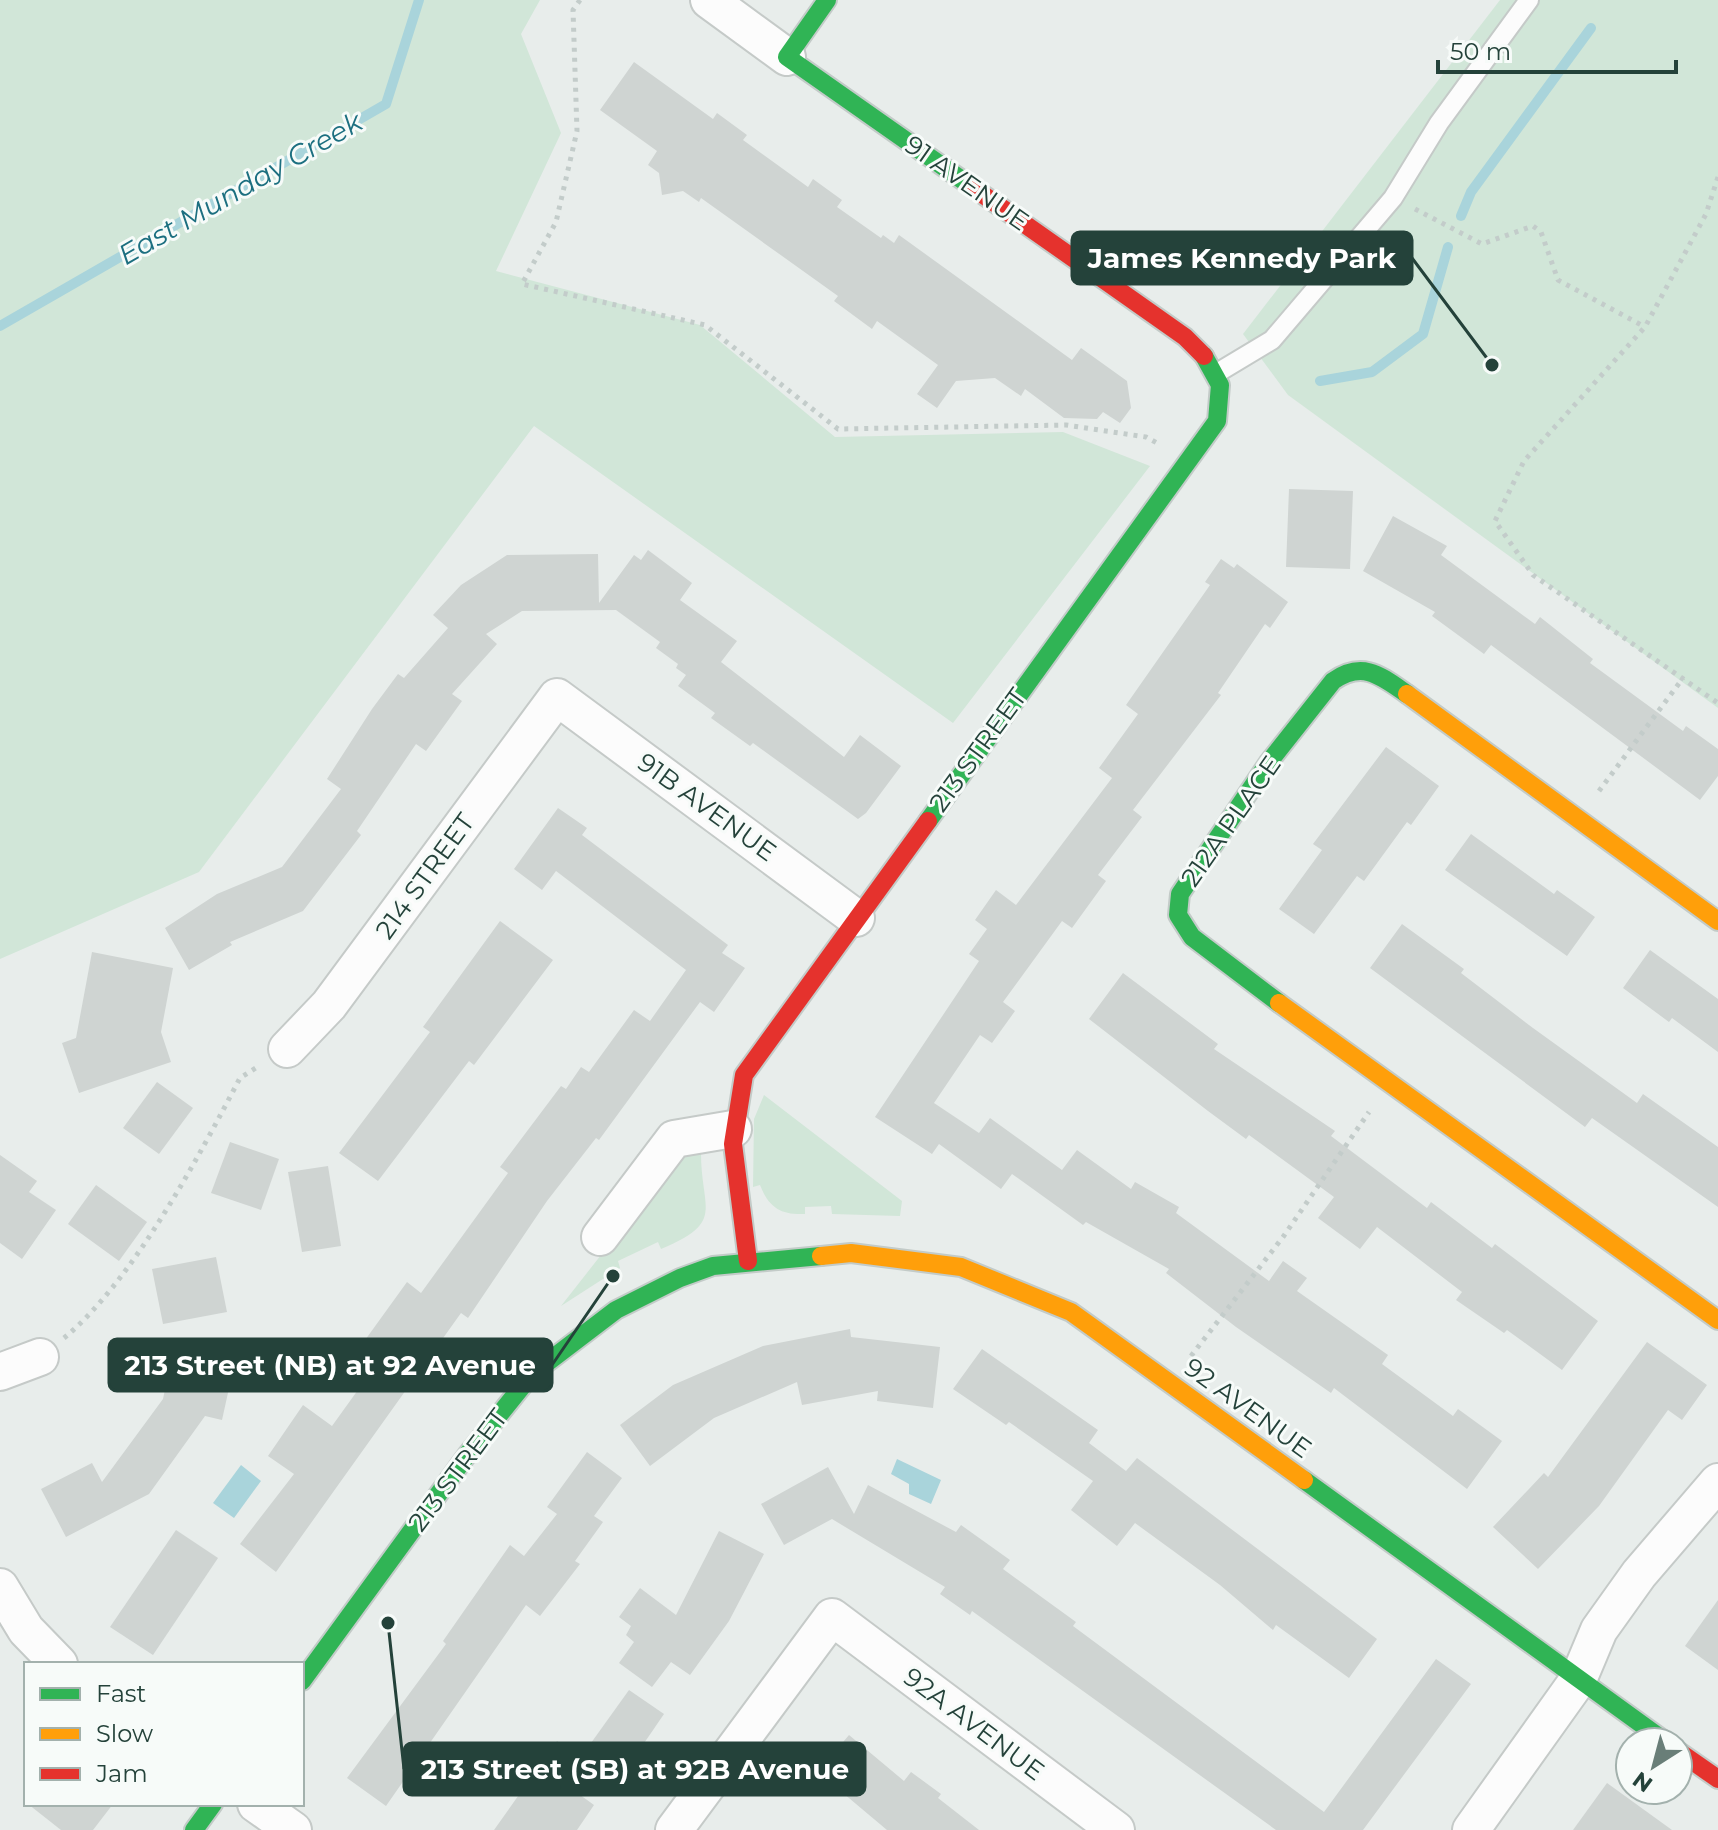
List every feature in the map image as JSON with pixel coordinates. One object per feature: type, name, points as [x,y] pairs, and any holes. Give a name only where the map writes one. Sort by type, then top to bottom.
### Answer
[{"type":"street","name":"91 AVENUE","points":[[709,0],[1185,337],[1217,373]]},
{"type":"street","points":[[787,57],[827,0]]},
{"type":"street","name":"213 STREET","points":[[304,1678],[467,1455],[532,1374],[616,1310],[713,1266],[748,1261],[739,1208],[733,1129],[735,1102],[744,1075],[1217,421],[1223,406],[1223,392],[1217,373]]},
{"type":"street","name":"212A PLACE","points":[[1718,921],[1383,677],[1360,669],[1344,671],[1315,702],[1195,870],[1180,894],[1178,915],[1192,937],[1216,958],[1718,1320]]},
{"type":"street","name":"91B AVENUE","points":[[557,697],[856,918]]},
{"type":"street","name":"214 STREET","points":[[287,1049],[329,1005],[557,697]]},
{"type":"street","points":[[600,1237],[674,1139],[733,1129]]},
{"type":"street","name":"92 AVENUE","points":[[748,1261],[851,1253],[961,1267],[1019,1288],[1071,1312],[1643,1726]]},
{"type":"street","points":[[0,1372],[40,1357]]},
{"type":"street","points":[[1471,1830],[1578,1680],[1599,1630],[1639,1574],[1718,1482]]},
{"type":"street","points":[[0,1587],[26,1630],[57,1662]]},
{"type":"street","name":"92A AVENUE","points":[[674,1830],[832,1617],[1116,1830]]},
{"type":"street","points":[[1694,1762],[1718,1779]]},
{"type":"street","points":[[194,1830],[212,1806]]},
{"type":"street","points":[[259,1806],[293,1830]]},
{"type":"lane","points":[[1217,373],[1272,340],[1393,198],[1439,123],[1529,0]]},
{"type":"path","points":[[580,0],[573,10],[577,131],[556,222],[522,284],[705,325],[838,429],[1066,425],[1146,437],[1186,462]]},
{"type":"path","points":[[1718,177],[1706,214],[1645,327],[1524,461],[1495,521],[1533,575],[1718,703]]},
{"type":"path","points":[[1393,198],[1482,244],[1533,226],[1541,232],[1558,280],[1645,327]]},
{"type":"path","points":[[1578,821],[1683,678]]},
{"type":"path","points":[[40,1357],[97,1307],[172,1200],[240,1078],[287,1049]]},
{"type":"path","points":[[1171,1384],[1283,1237],[1390,1082]]},
{"type":"green space","points":[[0,0],[540,0],[521,34],[561,133],[496,271],[700,325],[835,437],[1063,432],[1150,466],[953,723],[534,426],[199,872],[0,959]]},
{"type":"green space","points":[[1500,0],[1718,0],[1718,708],[1288,395],[1243,334]]},
{"type":"green space","points":[[764,1095],[902,1201],[900,1216],[832,1214],[831,1206],[805,1207],[805,1214],[797,1214],[772,1205],[760,1185],[753,1187],[754,1119]]},
{"type":"green space","points":[[701,1153],[705,1212],[695,1231],[661,1249],[658,1242],[618,1261],[620,1268],[561,1306],[674,1162],[686,1155]]},
{"type":"water","points":[[897,1459],[941,1480],[931,1504],[909,1494],[909,1484],[891,1474]]},
{"type":"water","points":[[241,1465],[261,1481],[234,1518],[213,1503]]},
{"type":"building","points":[[634,62],[713,119],[717,113],[747,135],[743,140],[808,187],[813,179],[842,200],[837,207],[881,238],[883,235],[894,243],[899,235],[1072,360],[1081,348],[1127,381],[1131,408],[1120,423],[1103,412],[1097,419],[1064,418],[1025,389],[1021,396],[995,378],[956,381],[937,408],[917,394],[938,365],[877,321],[872,329],[834,301],[838,296],[701,198],[699,202],[683,191],[662,195],[659,173],[648,165],[657,151],[600,110]]},
{"type":"building","points":[[1289,489],[1353,491],[1350,569],[1286,567]]},
{"type":"building","points":[[1393,516],[1447,546],[1441,555],[1535,624],[1540,617],[1593,659],[1590,663],[1683,731],[1686,726],[1718,749],[1718,776],[1700,800],[1491,645],[1484,654],[1432,616],[1435,612],[1363,571]]},
{"type":"building","points":[[648,550],[692,583],[680,600],[737,641],[721,662],[844,757],[860,735],[901,766],[866,813],[858,819],[753,743],[750,746],[711,718],[715,713],[678,686],[686,675],[676,668],[678,664],[656,648],[660,642],[616,610],[522,611],[486,634],[497,644],[452,694],[462,701],[426,751],[416,744],[357,831],[361,835],[303,911],[230,942],[232,945],[189,970],[165,928],[217,894],[282,867],[341,789],[327,779],[372,709],[398,674],[404,678],[448,628],[433,615],[461,585],[507,555],[598,554],[599,603],[634,555],[641,560]]},
{"type":"building","points":[[1221,559],[1234,568],[1237,564],[1288,602],[1270,628],[1265,624],[1218,693],[1221,695],[1133,810],[1142,817],[1098,875],[1106,881],[1072,928],[1062,921],[1003,1002],[1015,1011],[992,1043],[980,1035],[934,1103],[979,1133],[990,1118],[1062,1170],[1077,1150],[1131,1189],[1135,1182],[1179,1207],[1176,1213],[1269,1281],[1283,1261],[1307,1278],[1297,1291],[1388,1355],[1382,1364],[1453,1416],[1458,1409],[1502,1441],[1467,1489],[1334,1388],[1331,1393],[1236,1327],[1166,1273],[1169,1269],[1086,1222],[1083,1225],[1012,1174],[1001,1189],[939,1144],[932,1154],[875,1117],[979,961],[969,954],[987,929],[975,920],[996,890],[1016,905],[1112,778],[1099,768],[1138,714],[1126,705],[1210,585],[1205,582]]},
{"type":"building","points":[[1386,747],[1439,786],[1411,825],[1407,822],[1364,881],[1357,876],[1314,934],[1279,909],[1322,850],[1313,844]]},
{"type":"building","points":[[558,808],[587,828],[582,835],[728,945],[722,953],[745,968],[714,1012],[700,1002],[599,1140],[596,1138],[547,1201],[468,1318],[461,1313],[276,1572],[240,1544],[294,1474],[268,1456],[303,1405],[332,1426],[373,1369],[355,1354],[407,1282],[421,1293],[508,1173],[500,1167],[561,1086],[566,1089],[581,1067],[589,1072],[634,1010],[650,1021],[686,970],[556,871],[542,890],[514,869]]},
{"type":"building","points":[[1471,834],[1554,894],[1557,890],[1595,917],[1567,956],[1445,870]]},
{"type":"building","points":[[500,921],[553,960],[474,1065],[469,1061],[378,1181],[339,1153],[430,1032],[423,1027]]},
{"type":"building","points":[[1402,924],[1464,969],[1461,973],[1533,1028],[1637,1103],[1643,1094],[1718,1147],[1718,1207],[1592,1118],[1585,1127],[1370,968]]},
{"type":"building","points":[[1650,950],[1718,999],[1718,1052],[1672,1018],[1669,1022],[1623,988]]},
{"type":"building","points":[[92,952],[173,968],[161,1032],[171,1062],[79,1093],[62,1043],[76,1038]]},
{"type":"building","points":[[1123,973],[1218,1044],[1214,1049],[1335,1131],[1331,1136],[1427,1208],[1431,1202],[1492,1248],[1495,1244],[1598,1321],[1562,1370],[1507,1330],[1504,1333],[1456,1300],[1462,1292],[1377,1227],[1360,1249],[1318,1218],[1334,1197],[1249,1135],[1246,1139],[1089,1019]]},
{"type":"building","points":[[157,1082],[193,1108],[159,1154],[123,1128]]},
{"type":"building","points":[[230,1142],[279,1159],[261,1210],[211,1193]]},
{"type":"building","points":[[0,1155],[37,1181],[29,1192],[56,1210],[22,1259],[0,1243]]},
{"type":"building","points":[[328,1166],[341,1246],[302,1252],[288,1172]]},
{"type":"building","points":[[96,1185],[147,1222],[119,1261],[68,1224]]},
{"type":"building","points":[[216,1257],[227,1312],[163,1324],[152,1269]]},
{"type":"building","points":[[850,1329],[851,1337],[940,1347],[933,1408],[877,1401],[878,1391],[802,1405],[797,1382],[714,1418],[650,1466],[620,1425],[673,1385],[763,1346]]},
{"type":"building","points":[[1647,1342],[1707,1385],[1682,1420],[1668,1410],[1599,1506],[1538,1569],[1493,1527],[1544,1473],[1548,1477]]},
{"type":"building","points":[[982,1349],[1098,1430],[1089,1443],[1126,1471],[1137,1458],[1377,1639],[1349,1678],[1276,1625],[1273,1630],[1220,1585],[1135,1523],[1117,1546],[1071,1510],[1093,1481],[1009,1422],[1006,1425],[953,1389]]},
{"type":"building","points":[[172,1356],[233,1370],[222,1420],[205,1416],[149,1494],[66,1537],[41,1489],[92,1463],[102,1482],[163,1399]]},
{"type":"building","points":[[587,1452],[622,1478],[594,1516],[603,1522],[575,1561],[580,1564],[540,1616],[526,1605],[386,1806],[347,1778],[446,1644],[443,1641],[510,1545],[524,1556],[557,1514],[547,1507]]},
{"type":"building","points":[[828,1467],[854,1514],[868,1485],[956,1532],[961,1525],[1010,1560],[1003,1569],[1076,1622],[1073,1626],[1324,1812],[1436,1659],[1471,1684],[1363,1830],[1276,1830],[972,1611],[970,1615],[940,1594],[945,1587],[832,1519],[784,1545],[761,1504]]},
{"type":"building","points":[[176,1530],[218,1558],[153,1655],[110,1627]]},
{"type":"building","points":[[719,1531],[764,1554],[729,1621],[690,1675],[671,1662],[652,1687],[619,1663],[634,1642],[626,1635],[631,1626],[619,1617],[640,1588],[676,1615]]},
{"type":"building","points":[[1718,1600],[1718,1670],[1685,1646]]},
{"type":"building","points":[[629,1690],[664,1714],[627,1768],[591,1743]]},
{"type":"building","points":[[849,1735],[904,1781],[911,1772],[941,1794],[938,1798],[979,1830],[887,1830],[818,1772]]},
{"type":"building","points":[[557,1741],[594,1767],[576,1792],[594,1805],[577,1830],[494,1830]]},
{"type":"building","points":[[1607,1783],[1614,1788],[1614,1806],[1639,1806],[1672,1830],[1573,1830]]},
{"type":"building","points":[[31,1806],[111,1806],[93,1830],[61,1830]]},
{"type":"waterway","name":"East Munday Creek","points":[[0,326],[386,104],[419,0]]},
{"type":"waterway","points":[[1461,216],[1471,192],[1591,28]]},
{"type":"waterway","points":[[1320,381],[1372,372],[1423,334],[1448,247]]},
{"type":"traffic: fast","points":[[827,0],[787,57],[975,189]]},
{"type":"traffic: fast","points":[[928,821],[1217,421],[1220,385],[1204,356]]},
{"type":"traffic: fast","points":[[1279,1003],[1192,937],[1178,915],[1180,894],[1269,762],[1333,681],[1363,671],[1380,676],[1407,694]]},
{"type":"traffic: fast","points":[[304,1678],[467,1455],[532,1374],[616,1310],[680,1278],[713,1266],[821,1256]]},
{"type":"traffic: fast","points":[[1304,1480],[1644,1726]]},
{"type":"traffic: fast","points":[[194,1830],[212,1806]]},
{"type":"traffic: slow","points":[[1407,694],[1718,921]]},
{"type":"traffic: slow","points":[[1279,1003],[1718,1320]]},
{"type":"traffic: slow","points":[[821,1256],[851,1253],[961,1267],[1071,1312],[1304,1480]]},
{"type":"traffic: jam","points":[[975,189],[1185,337],[1204,356]]},
{"type":"traffic: jam","points":[[748,1261],[733,1144],[744,1075],[928,821]]},
{"type":"traffic: jam","points":[[1694,1762],[1718,1779]]},
{"type":"place","name":"James Kennedy Park","points":[[1492,365]]},
{"type":"place","name":"213 Street (NB) at 92 Avenue","points":[[613,1276]]},
{"type":"place","name":"213 Street (SB) at 92B Avenue","points":[[388,1623]]}]
